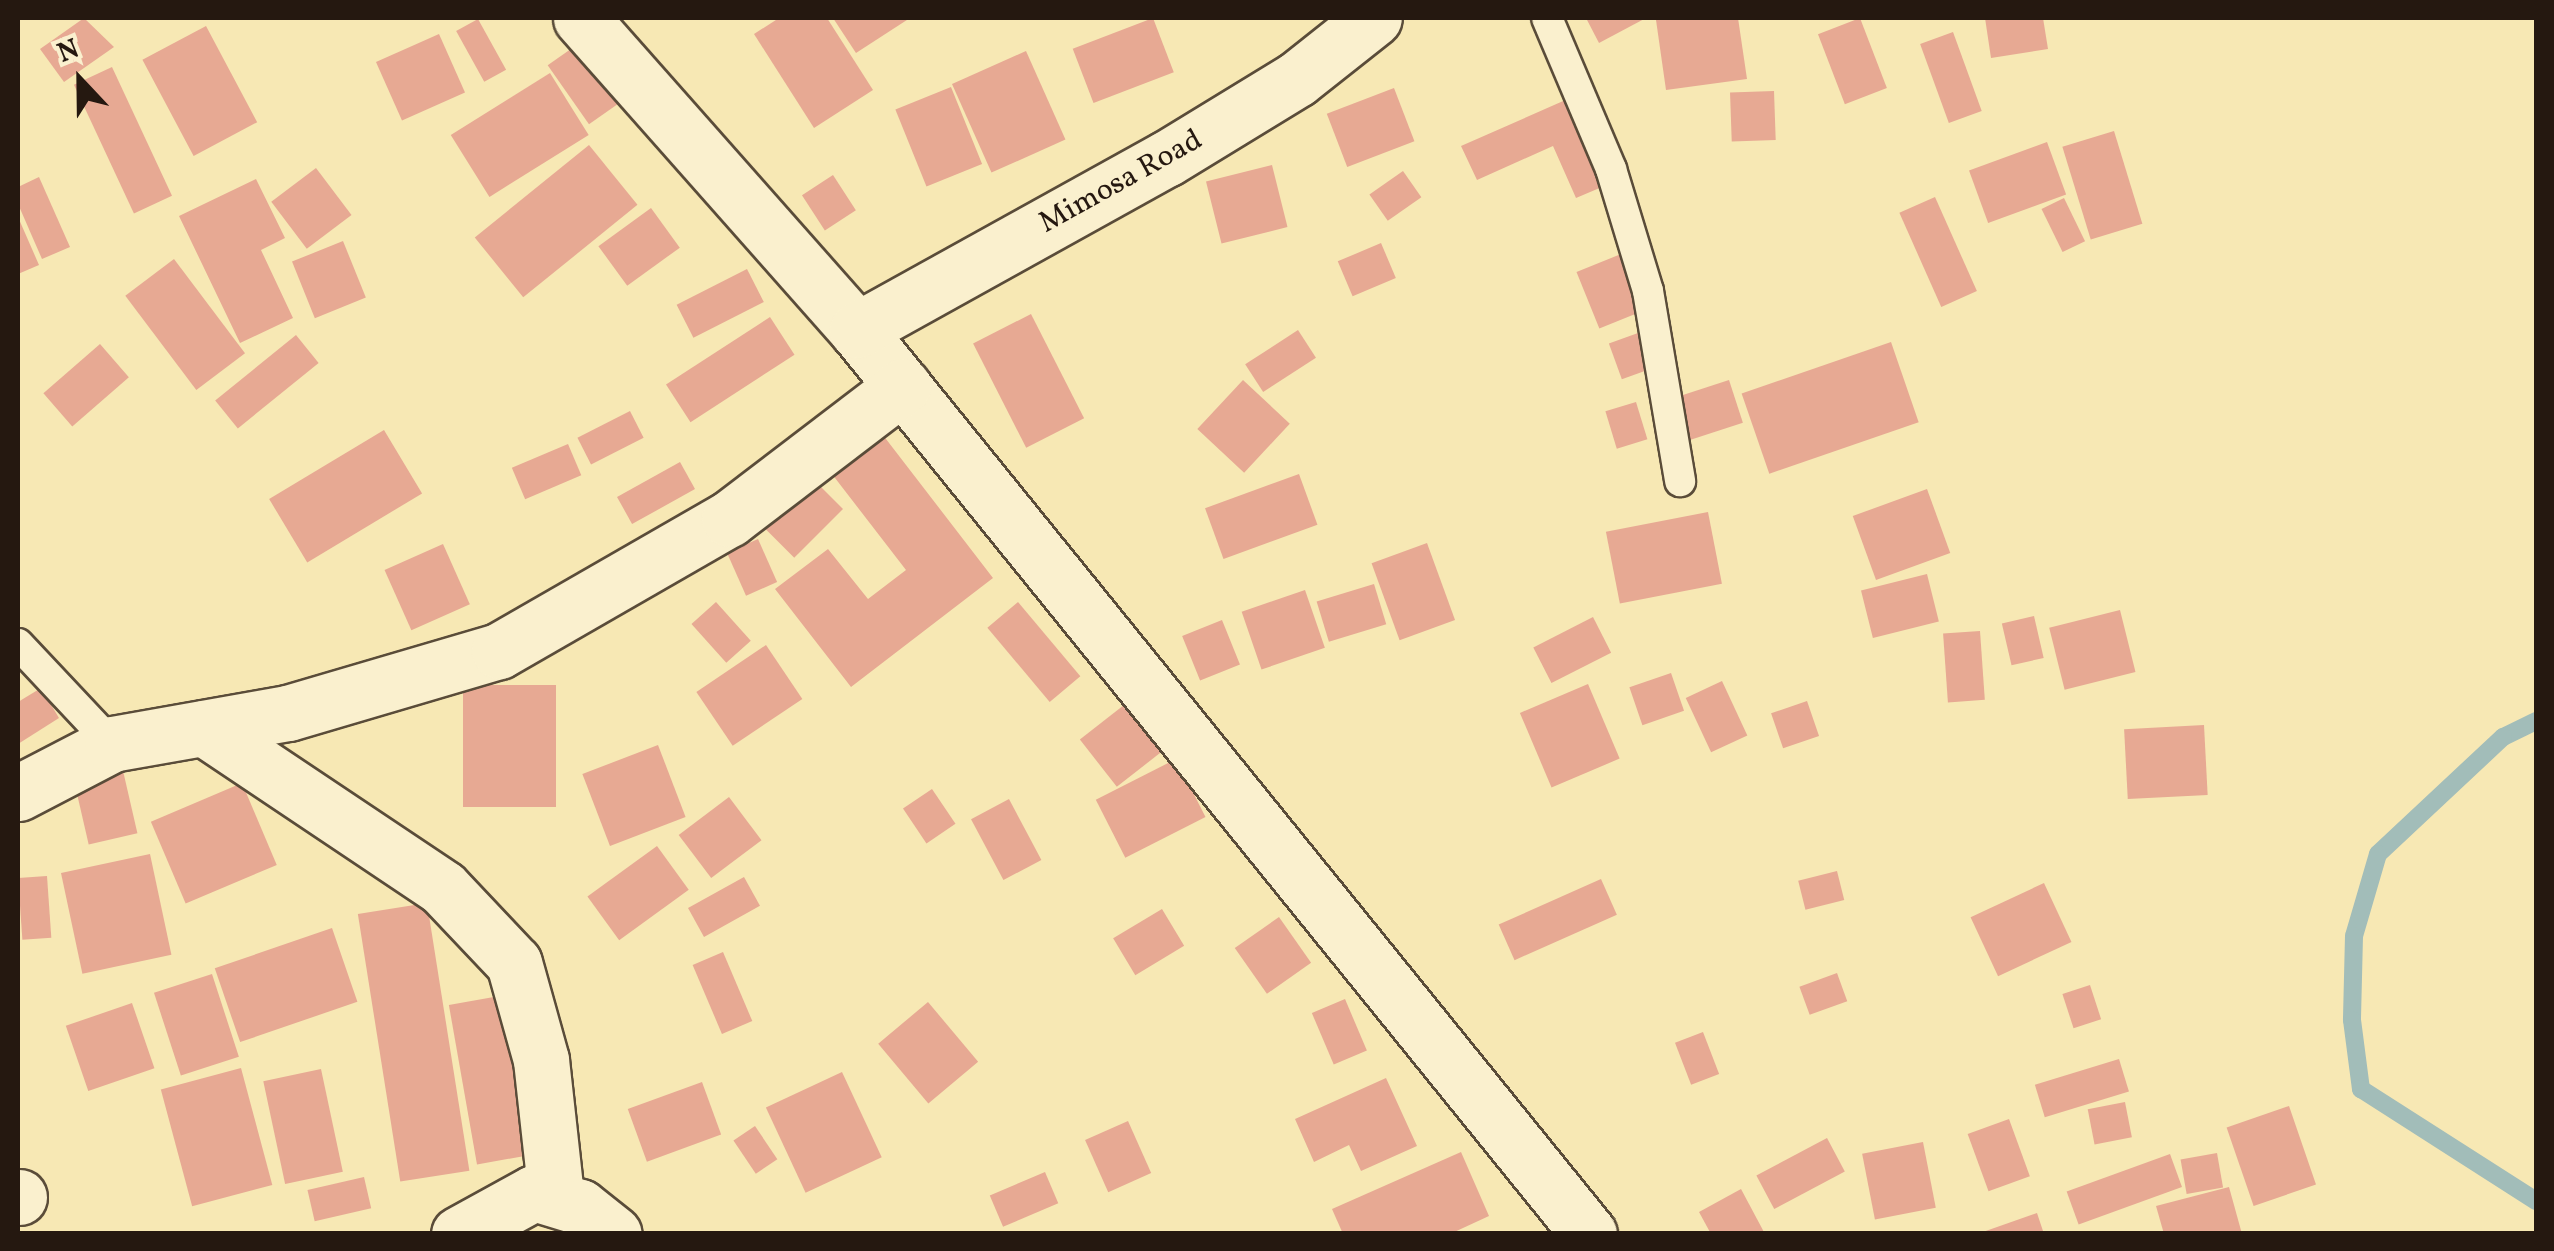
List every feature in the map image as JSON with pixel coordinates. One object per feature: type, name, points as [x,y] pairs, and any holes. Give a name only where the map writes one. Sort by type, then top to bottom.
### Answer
[{"type":"street","points":[[582,18],[904,386],[1589,1234]]},
{"type":"street","name":"Mimosa Road","points":[[857,330],[1166,159],[1297,79],[1374,18]]},
{"type":"street","points":[[18,794],[112,744],[204,728],[422,676],[560,622],[729,519],[904,386]]},
{"type":"street","points":[[204,728],[442,888],[514,964],[541,1060],[556,1195]]},
{"type":"street","points":[[459,1234],[510,1201],[556,1195],[614,1234]]},
{"type":"lane","points":[[1547,18],[1611,169],[1648,291],[1680,480]]},
{"type":"lane","points":[[18,644],[112,744]]},
{"type":"building","points":[[84,18],[114,47],[64,82],[40,49]]},
{"type":"building","points":[[779,18],[827,18],[873,90],[814,128],[754,34]]},
{"type":"building","points":[[833,18],[910,18],[856,53]]},
{"type":"building","points":[[1153,18],[1174,72],[1093,103],[1073,49]]},
{"type":"building","points":[[1586,18],[1646,18],[1599,43]]},
{"type":"building","points":[[1738,18],[1747,79],[1666,90],[1656,20]]},
{"type":"building","points":[[1860,18],[1887,88],[1845,104],[1818,34]]},
{"type":"building","points":[[1985,18],[2043,18],[2048,49],[1991,58]]},
{"type":"building","points":[[478,19],[506,70],[484,82],[456,31]]},
{"type":"building","points":[[206,26],[257,122],[194,156],[142,60]]},
{"type":"building","points":[[1953,32],[1982,111],[1949,123],[1920,44]]},
{"type":"building","points":[[439,34],[465,92],[402,121],[376,62]]},
{"type":"building","points":[[578,44],[619,103],[589,124],[548,65]]},
{"type":"building","points":[[1026,51],[1065,140],[991,173],[952,84]]},
{"type":"building","points":[[112,67],[172,196],[134,213],[74,85]]},
{"type":"building","points":[[550,73],[589,135],[489,197],[451,135]]},
{"type":"building","points":[[951,87],[982,164],[926,186],[895,109]]},
{"type":"building","points":[[1394,88],[1414,141],[1347,167],[1327,114]]},
{"type":"building","points":[[1774,91],[1776,140],[1732,142],[1730,93]]},
{"type":"building","points":[[1570,98],[1609,184],[1576,198],[1553,146],[1477,180],[1461,146]]},
{"type":"building","points":[[2114,131],[2142,224],[2091,240],[2062,147]]},
{"type":"building","points":[[2047,142],[2066,195],[1988,223],[1969,170]]},
{"type":"building","points":[[589,145],[637,205],[523,297],[475,238]]},
{"type":"building","points":[[1272,165],[1287,227],[1222,244],[1206,181]]},
{"type":"building","points":[[316,168],[352,215],[307,249],[271,202]]},
{"type":"building","points":[[1403,171],[1421,197],[1388,221],[1369,195]]},
{"type":"building","points":[[833,175],[856,210],[825,230],[802,195]]},
{"type":"building","points":[[39,177],[70,247],[42,259],[18,204],[18,187]]},
{"type":"building","points":[[256,179],[285,238],[261,250],[293,318],[240,343],[179,216]]},
{"type":"building","points":[[1935,197],[1977,291],[1941,307],[1899,213]]},
{"type":"building","points":[[2064,198],[2085,241],[2063,252],[2042,209]]},
{"type":"building","points":[[651,208],[680,248],[627,286],[598,246]]},
{"type":"building","points":[[18,217],[39,265],[18,274]]},
{"type":"building","points":[[343,241],[366,298],[315,318],[292,262]]},
{"type":"building","points":[[1381,243],[1396,278],[1353,296],[1338,261]]},
{"type":"building","points":[[1621,254],[1644,311],[1599,329],[1576,272]]},
{"type":"building","points":[[174,259],[245,353],[196,390],[125,296]]},
{"type":"building","points":[[747,269],[764,302],[693,338],[677,305]]},
{"type":"building","points":[[1031,314],[1084,418],[1026,448],[973,344]]},
{"type":"building","points":[[770,317],[795,355],[691,422],[666,385]]},
{"type":"building","points":[[1298,330],[1316,358],[1263,392],[1245,364]]},
{"type":"building","points":[[1638,333],[1651,369],[1622,379],[1609,344]]},
{"type":"building","points":[[296,335],[319,363],[238,428],[215,400]]},
{"type":"building","points":[[1891,342],[1919,422],[1769,474],[1742,393]]},
{"type":"building","points":[[100,344],[129,377],[72,426],[43,393]]},
{"type":"building","points":[[1243,380],[1290,424],[1244,473],[1197,429]]},
{"type":"building","points":[[1729,380],[1743,423],[1683,442],[1669,399]]},
{"type":"building","points":[[1636,402],[1647,439],[1617,449],[1605,411]]},
{"type":"building","points":[[630,411],[644,438],[591,465],[577,438]]},
{"type":"building","points":[[876,426],[993,578],[851,687],[775,589],[828,549],[868,599],[906,570],[825,465]]},
{"type":"building","points":[[384,430],[422,493],[307,562],[269,499]]},
{"type":"building","points":[[568,444],[581,475],[525,499],[512,468]]},
{"type":"building","points":[[680,462],[695,489],[632,524],[617,497]]},
{"type":"building","points":[[802,468],[843,509],[794,558],[753,517]]},
{"type":"building","points":[[1299,474],[1317,525],[1223,559],[1205,508]]},
{"type":"building","points":[[1927,489],[1950,553],[1876,580],[1853,516]]},
{"type":"building","points":[[1708,512],[1722,584],[1620,604],[1606,532]]},
{"type":"building","points":[[758,539],[777,582],[746,596],[727,553]]},
{"type":"building","points":[[1427,543],[1455,620],[1400,640],[1372,563]]},
{"type":"building","points":[[443,544],[470,604],[411,630],[385,570]]},
{"type":"building","points":[[1927,574],[1939,622],[1873,638],[1861,590]]},
{"type":"building","points":[[1374,584],[1386,624],[1329,642],[1317,602]]},
{"type":"building","points":[[1305,590],[1325,648],[1262,669],[1242,612]]},
{"type":"building","points":[[716,602],[751,641],[726,663],[691,624]]},
{"type":"building","points":[[1018,602],[1080,676],[1050,702],[987,628]]},
{"type":"building","points":[[2120,610],[2135,672],[2065,690],[2049,628]]},
{"type":"building","points":[[2034,616],[2044,658],[2012,665],[2002,623]]},
{"type":"building","points":[[1593,617],[1611,653],[1551,683],[1533,647]]},
{"type":"building","points":[[1222,620],[1240,665],[1200,681],[1182,636]]},
{"type":"building","points":[[1980,631],[1985,700],[1948,702],[1943,634]]},
{"type":"building","points":[[766,645],[802,699],[733,746],[696,692]]},
{"type":"building","points":[[1671,673],[1684,711],[1642,725],[1629,687]]},
{"type":"building","points":[[1722,681],[1747,735],[1711,752],[1686,698]]},
{"type":"building","points":[[1588,684],[1620,759],[1552,787],[1520,713]]},
{"type":"building","points":[[463,685],[556,685],[556,807],[463,807]]},
{"type":"building","points":[[41,688],[59,718],[18,744],[18,702]]},
{"type":"building","points":[[1807,701],[1819,736],[1783,748],[1771,713]]},
{"type":"building","points":[[1124,705],[1161,752],[1117,787],[1080,739]]},
{"type":"building","points":[[2204,725],[2208,795],[2128,799],[2124,729]]},
{"type":"building","points":[[658,745],[686,817],[610,846],[582,774]]},
{"type":"building","points":[[1176,759],[1206,817],[1125,858],[1096,800]]},
{"type":"building","points":[[121,762],[137,833],[89,844],[72,773]]},
{"type":"building","points":[[242,783],[277,865],[186,904],[151,822]]},
{"type":"building","points":[[932,789],[955,824],[926,843],[903,809]]},
{"type":"building","points":[[729,797],[761,840],[711,878],[679,835]]},
{"type":"building","points":[[1009,799],[1041,860],[1003,880],[971,819]]},
{"type":"building","points":[[657,846],[689,890],[619,940],[587,897]]},
{"type":"building","points":[[150,854],[171,955],[82,974],[61,873]]},
{"type":"building","points":[[1837,871],[1844,900],[1805,910],[1798,881]]},
{"type":"building","points":[[47,876],[51,938],[22,940],[18,878]]},
{"type":"building","points":[[744,877],[760,906],[704,937],[688,908]]},
{"type":"building","points":[[1601,879],[1617,915],[1515,960],[1499,925]]},
{"type":"building","points":[[2044,883],[2071,942],[1998,976],[1971,917]]},
{"type":"building","points":[[427,903],[469,1171],[400,1182],[358,914]]},
{"type":"building","points":[[1162,909],[1184,946],[1135,975],[1113,938]]},
{"type":"building","points":[[1279,917],[1311,963],[1267,994],[1235,948]]},
{"type":"building","points":[[332,928],[357,1002],[240,1042],[215,968]]},
{"type":"building","points":[[723,952],[752,1021],[722,1034],[693,965]]},
{"type":"building","points":[[1837,973],[1847,1001],[1810,1015],[1799,987]]},
{"type":"building","points":[[212,974],[239,1057],[181,1076],[154,993]]},
{"type":"building","points":[[2090,985],[2101,1019],[2074,1028],[2062,994]]},
{"type":"building","points":[[505,995],[533,1155],[477,1164],[449,1005]]},
{"type":"building","points":[[1345,999],[1367,1051],[1334,1065],[1312,1013]]},
{"type":"building","points":[[928,1002],[978,1062],[928,1104],[878,1044]]},
{"type":"building","points":[[132,1003],[154,1068],[88,1091],[66,1026]]},
{"type":"building","points":[[1703,1032],[1719,1074],[1691,1085],[1675,1043]]},
{"type":"building","points":[[2119,1059],[2129,1092],[2045,1117],[2035,1085]]},
{"type":"building","points":[[241,1068],[272,1185],[192,1206],[161,1089]]},
{"type":"building","points":[[321,1069],[343,1172],[285,1184],[263,1081]]},
{"type":"building","points":[[842,1072],[882,1157],[806,1193],[766,1107]]},
{"type":"building","points":[[1386,1078],[1417,1146],[1361,1171],[1349,1145],[1314,1162],[1295,1119]]},
{"type":"building","points":[[702,1082],[721,1135],[647,1162],[628,1109]]},
{"type":"building","points":[[2125,1102],[2132,1137],[2095,1145],[2088,1109]]},
{"type":"building","points":[[2289,1106],[2316,1184],[2254,1206],[2227,1127]]},
{"type":"building","points":[[2009,1119],[2030,1176],[1989,1191],[1968,1134]]},
{"type":"building","points":[[1128,1121],[1151,1173],[1108,1192],[1085,1140]]},
{"type":"building","points":[[755,1126],[777,1159],[756,1174],[733,1141]]},
{"type":"building","points":[[1827,1138],[1845,1172],[1774,1209],[1756,1176]]},
{"type":"building","points":[[1923,1142],[1936,1208],[1875,1220],[1862,1154]]},
{"type":"building","points":[[1461,1152],[1489,1216],[1450,1234],[1343,1234],[1332,1209]]},
{"type":"building","points":[[2217,1153],[2223,1187],[2187,1194],[2181,1159]]},
{"type":"building","points":[[2170,1154],[2182,1187],[2079,1225],[2067,1192]]},
{"type":"building","points":[[1045,1172],[1058,1203],[1003,1227],[990,1195]]},
{"type":"building","points":[[364,1177],[371,1208],[315,1221],[307,1190]]},
{"type":"building","points":[[2229,1187],[2242,1234],[2164,1234],[2156,1206]]},
{"type":"building","points":[[1741,1189],[1765,1234],[1711,1234],[1699,1212]]},
{"type":"building","points":[[2037,1213],[2044,1234],[1980,1234],[1980,1233]]},
{"type":"waterway","points":[[2536,721],[2503,737],[2378,854],[2354,936],[2352,1020],[2361,1089],[2536,1201]]}]
